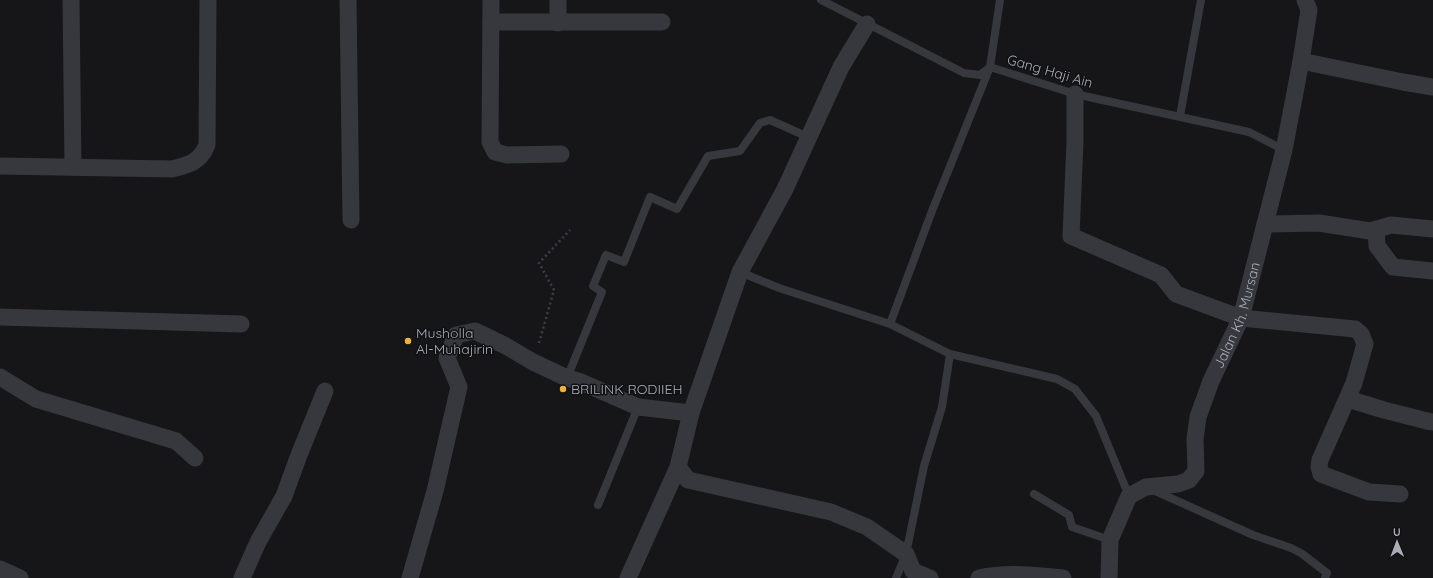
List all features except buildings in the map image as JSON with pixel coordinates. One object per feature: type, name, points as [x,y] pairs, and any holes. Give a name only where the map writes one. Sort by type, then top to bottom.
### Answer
[{"type":"street","points":[[71,0],[73,167]]},
{"type":"street","points":[[0,166],[172,169],[188,165],[203,153],[207,144],[208,0]]},
{"type":"street","points":[[348,0],[351,220]]},
{"type":"street","points":[[491,0],[490,142],[495,152],[507,155],[561,154]]},
{"type":"street","points":[[558,0],[558,23]]},
{"type":"street","name":"Jalan Kh. Mursan","points":[[1129,496],[1146,487],[1178,484],[1189,480],[1196,471],[1195,439],[1198,417],[1210,381],[1241,318],[1284,150],[1309,10],[1305,0]]},
{"type":"street","points":[[490,22],[662,22]]},
{"type":"street","points":[[628,578],[678,467],[691,413],[740,272],[785,189],[841,67],[867,24]]},
{"type":"street","points":[[1301,61],[1433,87]]},
{"type":"street","points":[[1075,94],[1076,141],[1071,236],[1161,275],[1176,294],[1241,318],[1355,329],[1362,334],[1365,344],[1354,383],[1320,460],[1319,467],[1321,474],[1369,492],[1400,494]]},
{"type":"street","points":[[1265,224],[1319,223],[1370,231],[1376,230],[1383,226],[1392,225],[1433,229]]},
{"type":"street","points":[[1376,230],[1377,246],[1393,267],[1433,271]]},
{"type":"street","points":[[0,317],[241,324]]},
{"type":"street","points":[[410,578],[435,491],[459,387],[446,358],[456,335],[475,331],[506,346],[533,362],[638,407],[691,413]]},
{"type":"street","points":[[0,377],[36,399],[176,441],[195,458]]},
{"type":"street","points":[[242,578],[258,542],[284,496],[325,391]]},
{"type":"street","points":[[1348,399],[1384,410],[1433,422]]},
{"type":"street","points":[[678,467],[688,480],[831,512],[867,527],[906,554],[913,571],[930,578]]},
{"type":"street","points":[[1109,578],[1110,540],[1129,496]]},
{"type":"street","points":[[0,569],[20,578]]},
{"type":"street","points":[[979,578],[995,574],[1063,578]]},
{"type":"lane","name":"Gang Haji Ain","points":[[821,0],[964,73],[980,75],[990,68],[1075,94],[1249,132],[1284,150]]},
{"type":"lane","points":[[890,324],[932,211],[990,68],[1000,0]]},
{"type":"lane","points":[[1180,116],[1201,0]]},
{"type":"lane","points":[[568,378],[602,292],[593,286],[606,256],[624,262],[650,197],[677,209],[708,156],[740,151],[760,123],[770,120],[808,137]]},
{"type":"lane","points":[[740,272],[779,288],[890,324],[950,354],[1056,379],[1075,389],[1096,416],[1129,496]]},
{"type":"lane","points":[[896,578],[906,554],[924,466],[942,407],[950,354]]},
{"type":"lane","points":[[598,505],[638,407]]},
{"type":"lane","points":[[1146,487],[1253,535],[1301,553],[1327,573],[1325,578]]},
{"type":"lane","points":[[1034,494],[1069,515],[1072,527],[1110,540]]},
{"type":"path","points":[[533,362],[554,290],[540,263],[570,230]]},
{"type":"place","name":"Musholla Al-Muhajirin","points":[[408,341]]},
{"type":"place","name":"BRILINK RODIIEH","points":[[563,389]]}]
